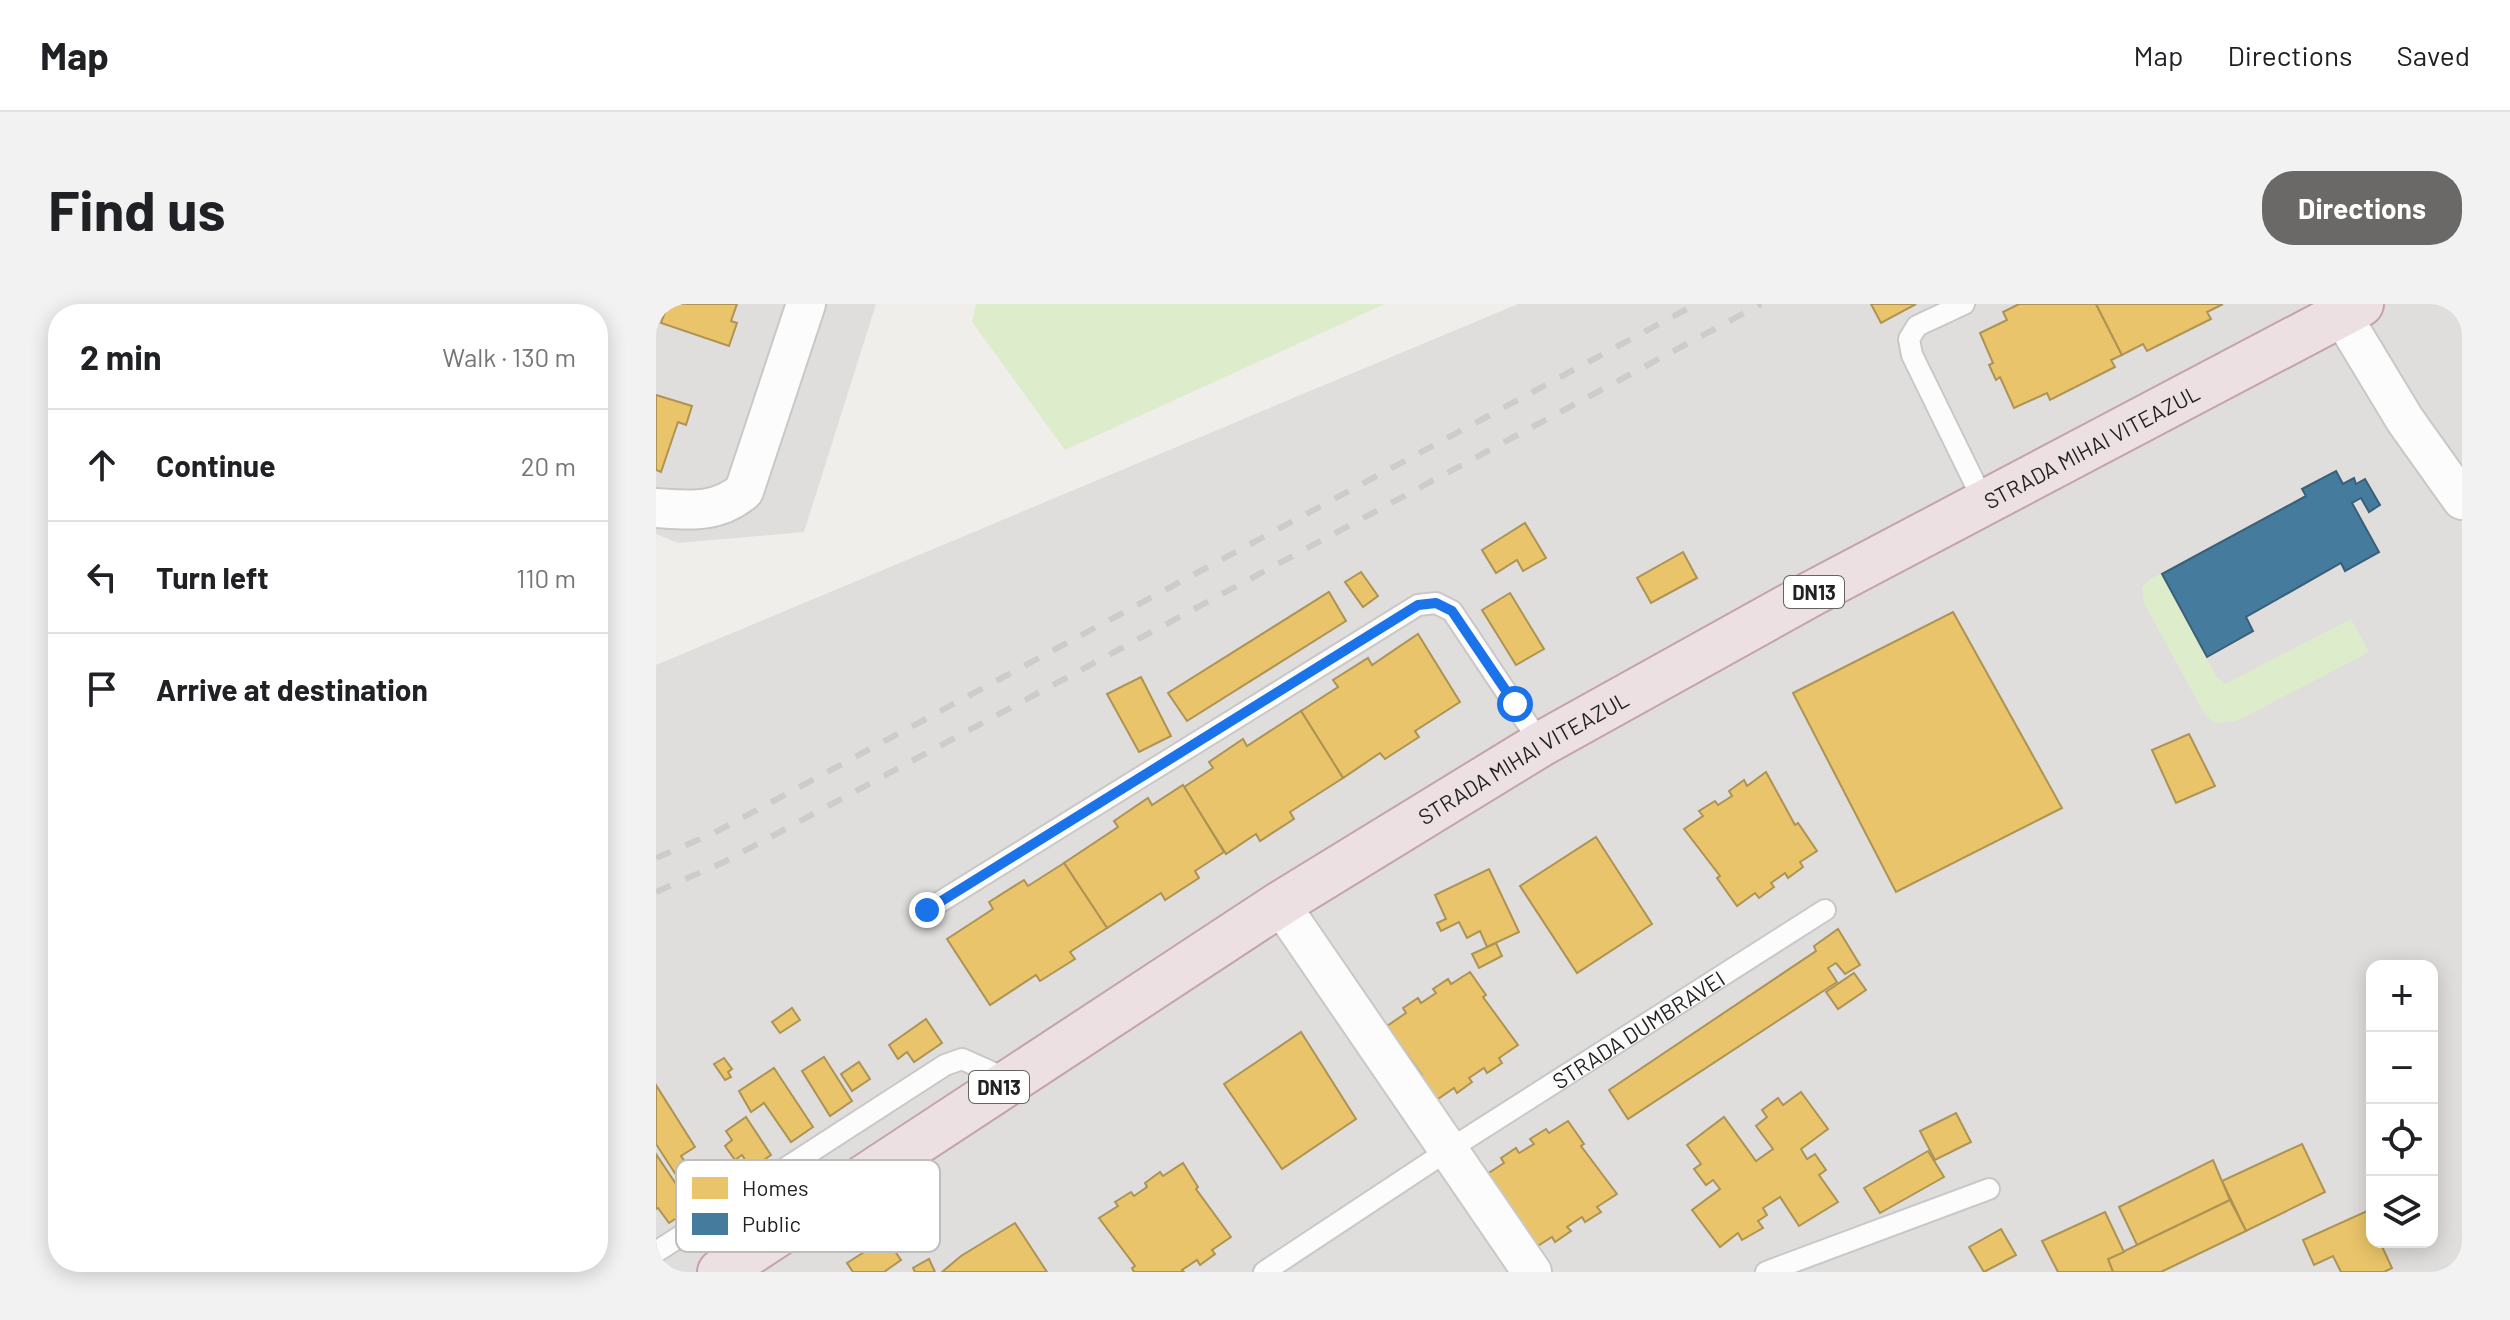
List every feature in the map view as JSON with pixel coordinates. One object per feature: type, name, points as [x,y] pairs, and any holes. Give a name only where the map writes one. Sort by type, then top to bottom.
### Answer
[{"type":"highway","name":"STRADA MIHAI VITEAZUL","points":[[889,1160],[1280,904],[1541,744],[1811,594],[2351,309]]},
{"type":"highway","name":"STRADA MIHAI VITEAZUL","points":[[720,1272],[750,1252]]},
{"type":"street","points":[[656,508],[707,511],[732,501],[744,491],[806,304]]},
{"type":"street","points":[[2351,309],[2405,420],[2462,500]]},
{"type":"street","points":[[1280,904],[1532,1272]]},
{"type":"lane","points":[[1964,304],[1917,326],[1909,339],[1912,355],[1984,502]]},
{"type":"lane","points":[[927,910],[1418,605],[1436,603],[1452,611],[1541,744]]},
{"type":"lane","name":"STRADA DUMBRAVEI","points":[[1264,1272],[1450,1149],[1825,910]]},
{"type":"lane","points":[[798,1160],[945,1065],[962,1059],[1009,1080]]},
{"type":"lane","points":[[1766,1272],[1989,1189]]},
{"type":"lane","points":[[656,1252],[676,1239]]},
{"type":"shaded area","points":[[656,304],[876,304],[804,532],[678,543],[656,534]]},
{"type":"shaded area","points":[[1518,304],[2462,304],[2462,1272],[656,1272],[656,665]]},
{"type":"green space","points":[[976,304],[1385,304],[1065,450],[972,322]]},
{"type":"green space","points":[[2162,573],[2216,676],[2225,684],[2351,619],[2369,652],[2237,721],[2215,723],[2204,713],[2144,603],[2142,587]]},
{"type":"building: Homes","points":[[668,304],[737,304],[731,321],[737,323],[729,346],[661,323]]},
{"type":"building: Homes","points":[[1871,304],[1916,304],[1881,323]]},
{"type":"building: Homes","points":[[2019,304],[2096,304],[2122,355],[2111,360],[2115,367],[2050,400],[2047,393],[2014,408],[2000,377],[1996,380],[1989,365],[1993,363],[1980,333],[2007,320],[2003,312]]},
{"type":"building: Homes","points":[[2096,304],[2223,304],[2207,312],[2211,319],[2147,351],[2143,344],[2122,355]]},
{"type":"building: Homes","points":[[656,395],[692,406],[686,425],[678,422],[661,472],[656,470]]},
{"type":"building: Homes","points":[[1525,523],[1546,558],[1523,571],[1517,560],[1496,573],[1482,550]]},
{"type":"building: Homes","points":[[1683,552],[1697,578],[1651,603],[1637,578]]},
{"type":"building: Homes","points":[[1361,572],[1378,596],[1363,607],[1345,582]]},
{"type":"building: Homes","points":[[1329,592],[1346,621],[1187,721],[1168,693]]},
{"type":"building: Homes","points":[[1510,593],[1544,649],[1516,665],[1482,610]]},
{"type":"building: Homes","points":[[1953,612],[2062,808],[1896,892],[1793,693]]},
{"type":"building: Homes","points":[[1418,634],[1460,702],[1415,731],[1419,737],[1385,759],[1380,753],[1343,778],[1301,711],[1338,687],[1333,680],[1368,658],[1372,665]]},
{"type":"building: Homes","points":[[1141,677],[1171,736],[1139,752],[1107,694]]},
{"type":"building: Homes","points":[[1301,711],[1343,778],[1290,812],[1294,819],[1260,841],[1256,834],[1226,854],[1184,787],[1213,768],[1209,762],[1243,739],[1247,746]]},
{"type":"building: Homes","points":[[2189,734],[2215,786],[2176,803],[2152,750]]},
{"type":"building: Homes","points":[[1766,772],[1795,825],[1798,823],[1817,851],[1800,862],[1803,867],[1788,878],[1785,873],[1771,883],[1774,887],[1759,898],[1755,893],[1737,906],[1717,878],[1720,876],[1684,829],[1703,816],[1699,811],[1715,801],[1718,805],[1732,796],[1729,791],[1744,780],[1747,786]]},
{"type":"building: Homes","points":[[1183,785],[1224,852],[1195,871],[1199,878],[1165,900],[1161,893],[1107,928],[1064,863],[1118,827],[1114,821],[1148,798],[1152,805]]},
{"type":"building: Homes","points":[[1596,837],[1652,924],[1577,973],[1520,886]]},
{"type":"building: Homes","points":[[1064,863],[1107,928],[1070,952],[1075,959],[1040,981],[1036,975],[990,1005],[947,939],[993,909],[989,902],[1024,880],[1028,886]]},
{"type":"building: Homes","points":[[1489,869],[1519,932],[1487,947],[1480,931],[1467,938],[1459,922],[1441,931],[1437,923],[1446,919],[1435,895]]},
{"type":"building: Homes","points":[[1838,929],[1860,965],[1845,974],[1836,963],[1828,968],[1837,982],[1628,1119],[1609,1090],[1816,951],[1814,946]]},
{"type":"building: Homes","points":[[1496,943],[1502,956],[1479,968],[1472,954]]},
{"type":"building: Homes","points":[[1470,972],[1486,995],[1483,997],[1518,1045],[1499,1058],[1502,1063],[1487,1073],[1484,1068],[1469,1078],[1472,1082],[1457,1093],[1454,1088],[1435,1101],[1419,1077],[1422,1075],[1387,1026],[1406,1013],[1403,1008],[1418,998],[1421,1003],[1436,993],[1433,989],[1448,979],[1451,984]]},
{"type":"building: Homes","points":[[1854,973],[1866,990],[1838,1009],[1826,992]]},
{"type":"building: Homes","points":[[792,1008],[800,1020],[780,1033],[772,1022]]},
{"type":"building: Homes","points":[[926,1019],[942,1043],[914,1062],[907,1052],[898,1059],[889,1045]]},
{"type":"building: Homes","points":[[1301,1032],[1356,1119],[1282,1169],[1224,1084]]},
{"type":"building: Homes","points":[[824,1057],[852,1101],[830,1116],[802,1071]]},
{"type":"building: Homes","points":[[724,1058],[732,1069],[728,1072],[731,1077],[725,1080],[714,1064]]},
{"type":"building: Homes","points":[[859,1062],[870,1079],[852,1091],[841,1074]]},
{"type":"building: Homes","points":[[774,1068],[813,1127],[791,1142],[764,1103],[751,1112],[739,1091]]},
{"type":"building: Homes","points":[[656,1085],[695,1147],[681,1156],[684,1160],[676,1160],[676,1175],[656,1144]]},
{"type":"building: Homes","points":[[1801,1092],[1828,1129],[1801,1149],[1807,1159],[1815,1154],[1826,1170],[1819,1175],[1838,1202],[1799,1226],[1780,1197],[1763,1208],[1767,1215],[1758,1221],[1763,1228],[1742,1240],[1738,1233],[1720,1247],[1692,1210],[1720,1189],[1713,1180],[1706,1185],[1694,1169],[1701,1164],[1687,1145],[1724,1117],[1756,1161],[1773,1149],[1756,1126],[1767,1117],[1762,1110],[1778,1098],[1783,1105]]},
{"type":"building: Homes","points":[[1956,1113],[1971,1142],[1935,1160],[1920,1131]]},
{"type":"building: Homes","points":[[746,1117],[771,1155],[764,1160],[745,1160],[742,1155],[735,1160],[725,1146],[732,1140],[726,1131]]},
{"type":"building: Homes","points":[[1568,1121],[1584,1144],[1581,1146],[1617,1194],[1597,1207],[1601,1212],[1585,1222],[1582,1217],[1567,1227],[1571,1231],[1555,1242],[1552,1237],[1533,1249],[1484,1176],[1504,1163],[1501,1158],[1516,1148],[1519,1153],[1534,1144],[1530,1139],[1546,1129],[1549,1133]]},
{"type":"building: Homes","points":[[2302,1144],[2325,1192],[2246,1231],[2222,1181]]},
{"type":"building: Homes","points":[[1928,1151],[1944,1177],[1880,1213],[1864,1188]]},
{"type":"building: Homes","points":[[656,1154],[676,1184],[676,1218],[669,1223],[656,1209]]},
{"type":"building: Homes","points":[[2213,1160],[2230,1200],[2137,1245],[2119,1207]]},
{"type":"building: Homes","points":[[1183,1163],[1198,1187],[1196,1189],[1231,1237],[1212,1250],[1215,1254],[1200,1265],[1197,1260],[1182,1270],[1184,1272],[1134,1272],[1132,1268],[1135,1266],[1099,1218],[1118,1206],[1115,1202],[1131,1192],[1134,1196],[1147,1187],[1145,1183],[1160,1172],[1163,1176]]},
{"type":"building: Homes","points":[[2230,1200],[2246,1231],[2161,1272],[2113,1272],[2108,1259]]},
{"type":"building: Homes","points":[[2366,1211],[2366,1248],[2383,1248],[2392,1268],[2384,1272],[2341,1272],[2333,1256],[2314,1265],[2303,1240]]},
{"type":"building: Homes","points":[[2105,1212],[2124,1252],[2108,1259],[2113,1272],[2058,1272],[2042,1241]]},
{"type":"building: Homes","points":[[1015,1223],[1047,1272],[942,1272],[961,1256]]},
{"type":"building: Homes","points":[[2001,1229],[2016,1255],[1984,1272],[1969,1247]]},
{"type":"building: Homes","points":[[864,1252],[896,1252],[901,1260],[884,1272],[853,1272],[847,1263]]},
{"type":"building: Homes","points":[[929,1259],[935,1272],[915,1272],[913,1268]]},
{"type":"building: Public","points":[[2336,471],[2343,484],[2354,478],[2356,484],[2365,479],[2380,505],[2369,512],[2361,498],[2352,503],[2379,552],[2345,571],[2341,563],[2246,617],[2253,631],[2207,657],[2162,574],[2306,496],[2302,489]]},
{"type":"railway","points":[[656,858],[714,833],[1696,304]]},
{"type":"railway","points":[[656,892],[724,862],[1761,304]]},
{"type":"route","points":[[927,910],[1418,605],[1436,603],[1452,611],[1515,704]]}]
